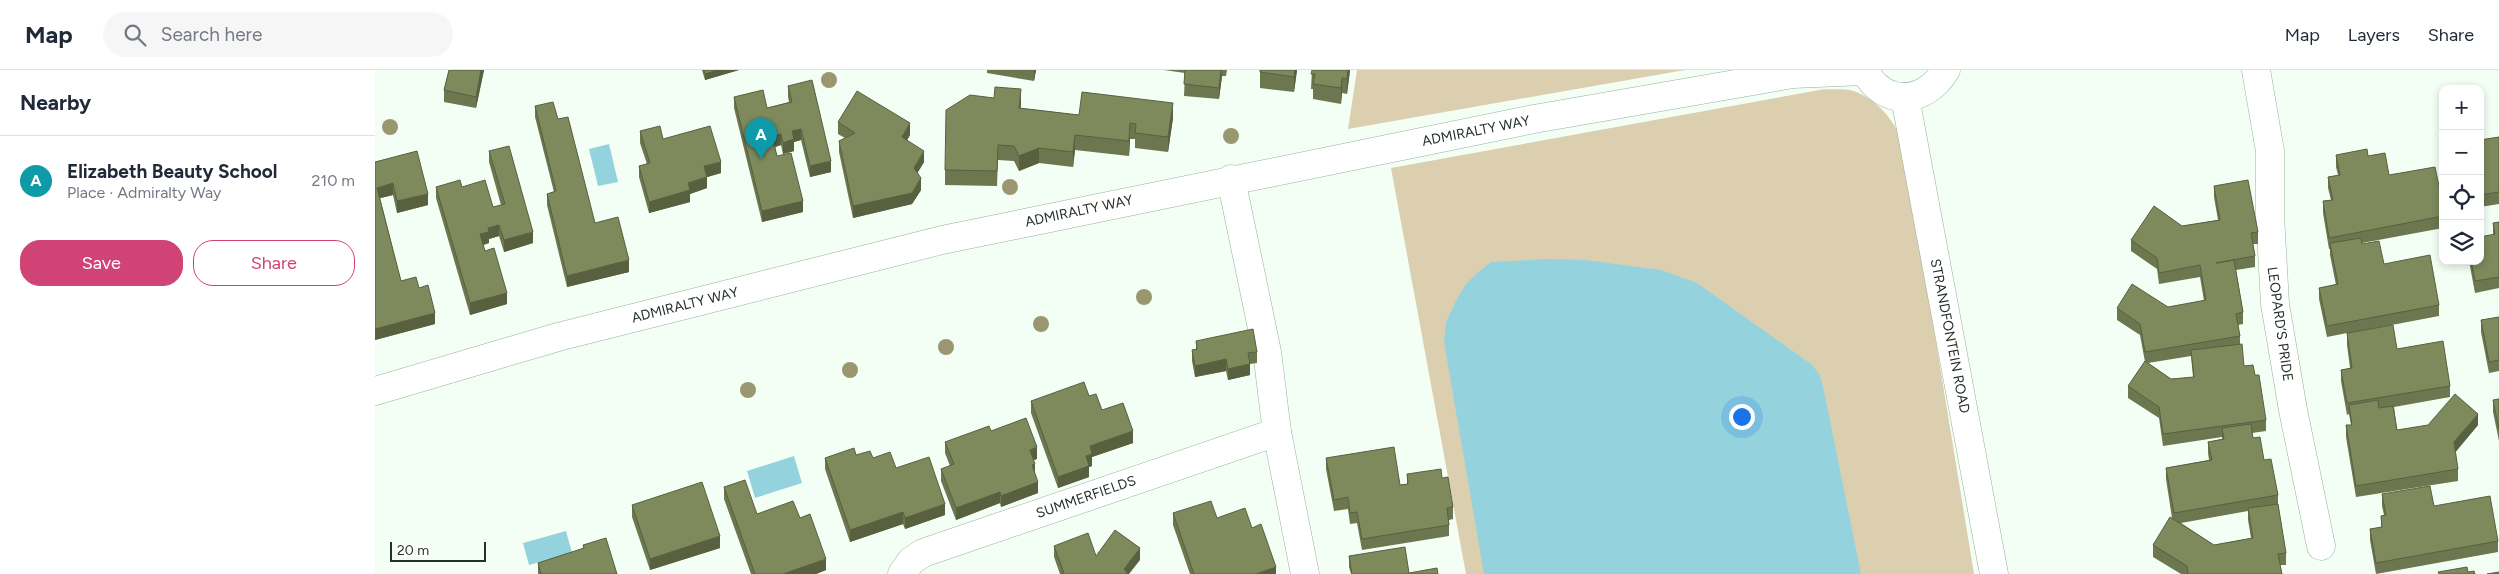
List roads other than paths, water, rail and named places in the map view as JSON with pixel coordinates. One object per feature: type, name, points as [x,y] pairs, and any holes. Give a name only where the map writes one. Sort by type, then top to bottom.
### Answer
[{"type":"street","points":[[1864,70],[1871,82],[1881,90],[1892,96],[1905,97],[1925,92],[1938,83],[1946,70]]},
{"type":"street","name":"ADMIRALTY WAY","points":[[375,391],[558,337],[932,242],[1534,120],[1799,72],[1864,70]]},
{"type":"street","name":"LEOPARD’S PRIDE","points":[[2256,70],[2271,151],[2272,259],[2275,304],[2293,410],[2321,546]]},
{"type":"street","name":"STRANDFONTEIN ROAD","points":[[1905,97],[1994,574]]},
{"type":"street","points":[[1231,180],[1267,352],[1277,432],[1305,574]]},
{"type":"street","name":"SUMMERFIELDS","points":[[902,574],[911,561],[923,553],[1277,432]]},
{"type":"water","points":[[609,144],[618,182],[598,186],[589,149]]},
{"type":"water","points":[[1547,259],[1585,260],[1661,270],[1697,283],[1811,364],[1820,375],[1825,396],[1861,574],[1484,574],[1444,342],[1446,322],[1465,285],[1491,262]]},
{"type":"water","points":[[794,456],[802,483],[755,498],[747,471]]},
{"type":"water","points":[[566,531],[572,553],[529,565],[523,543]]},
{"type":"place","name":"Elizabeth Beauty School","points":[[761,159]]}]
